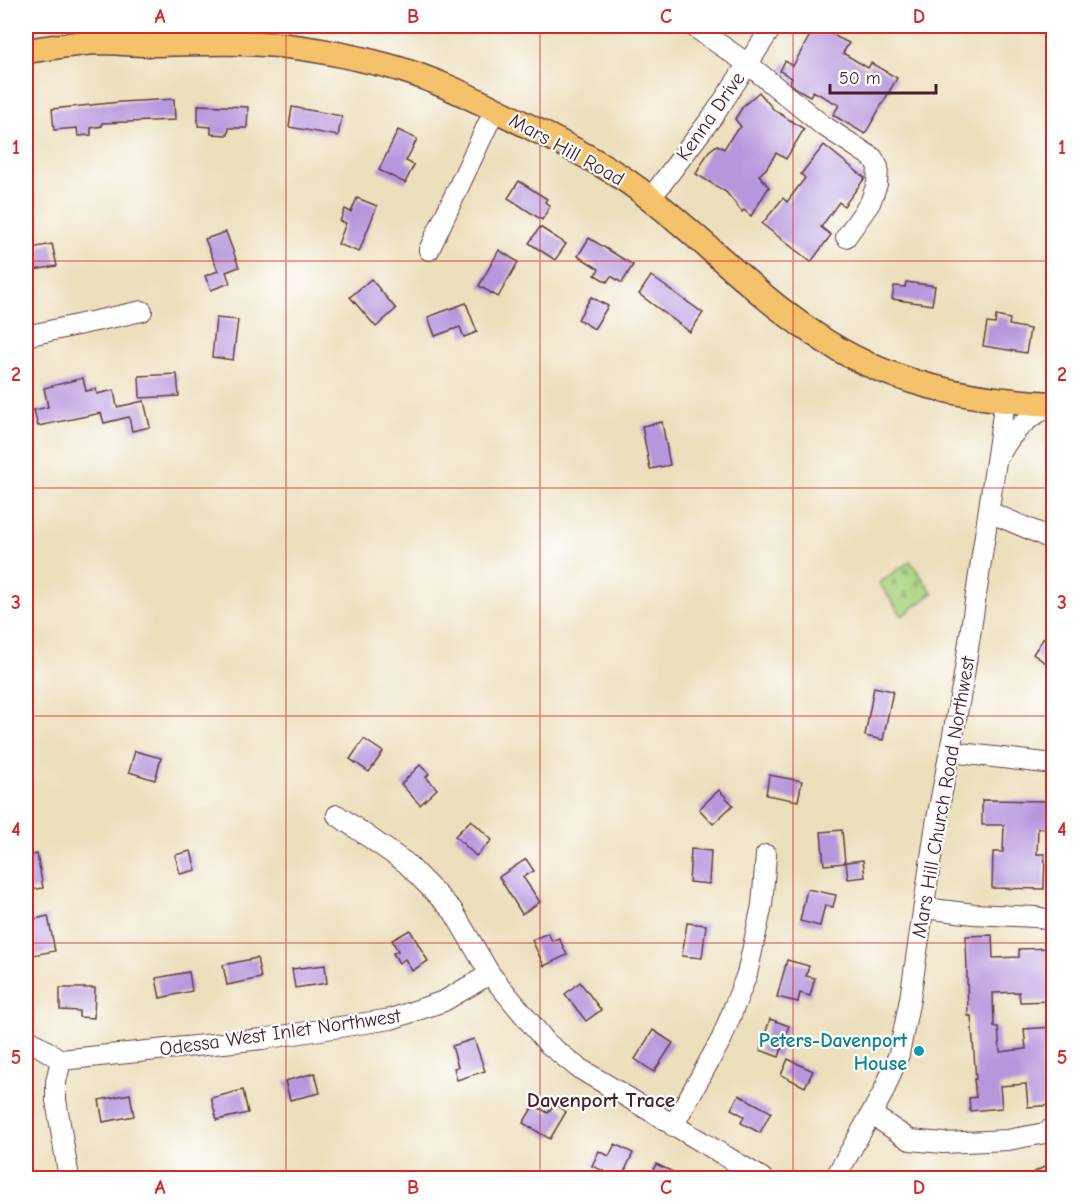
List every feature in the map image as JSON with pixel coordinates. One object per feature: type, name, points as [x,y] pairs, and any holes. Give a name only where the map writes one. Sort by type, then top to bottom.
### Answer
[{"type":"main road","name":"Mars Hill Road","points":[[26,51],[98,42],[264,44],[317,51],[384,65],[452,89],[600,163],[651,199],[769,300],[813,334],[865,363],[912,382],[958,394],[1053,405]]},
{"type":"street","points":[[693,26],[748,64],[821,124],[873,158],[878,167],[877,183],[870,203],[846,237]]},
{"type":"street","name":"Kenna Drive","points":[[651,199],[716,112],[768,33]]},
{"type":"street","points":[[429,250],[495,109]]},
{"type":"street","points":[[26,336],[142,311]]},
{"type":"street","name":"Mars Hill Church Road Northwest","points":[[835,1179],[883,1093],[899,1054],[910,999],[936,824],[951,752],[1005,401]]},
{"type":"street","points":[[996,462],[1008,437],[1036,414],[1053,405]]},
{"type":"street","points":[[989,512],[1041,534],[1053,542]]},
{"type":"street","points":[[951,752],[1053,764]]},
{"type":"street","points":[[337,815],[406,863],[453,911],[490,974],[547,1043],[578,1067],[762,1179]]},
{"type":"street","points":[[673,1126],[722,1038],[747,974],[762,905],[766,855]]},
{"type":"street","points":[[924,908],[974,914],[1036,917],[1053,921]]},
{"type":"street","name":"Odessa West Inlet Northwest","points":[[62,1060],[262,1039],[391,1019],[444,1001],[490,974]]},
{"type":"street","points":[[26,1038],[62,1060],[56,1082],[56,1100],[69,1179]]},
{"type":"street","points":[[871,1114],[910,1140],[943,1143],[1008,1140],[1045,1133],[1053,1126]]},
{"type":"green space","points":[[910,561],[933,593],[902,616],[879,583]]},
{"type":"building","points":[[815,26],[849,43],[843,53],[868,68],[871,63],[897,78],[865,134],[833,115],[839,105],[813,91],[810,96],[797,89],[790,83],[792,78],[780,71],[785,61],[793,66]]},
{"type":"building","points":[[759,92],[774,110],[804,129],[786,159],[776,153],[766,169],[759,175],[769,187],[751,216],[744,210],[742,212],[726,192],[696,174],[709,151],[717,145],[724,149],[734,133],[741,127],[735,119],[743,106]]},
{"type":"building","points":[[174,99],[175,120],[102,123],[102,126],[91,128],[91,135],[78,136],[77,128],[54,130],[52,109]]},
{"type":"building","points":[[198,105],[248,107],[247,128],[229,128],[228,135],[211,134],[211,127],[198,126]]},
{"type":"building","points":[[292,107],[342,116],[338,136],[289,127]]},
{"type":"building","points":[[398,130],[417,139],[406,161],[414,165],[405,183],[379,170]]},
{"type":"building","points":[[824,145],[865,178],[844,206],[839,202],[821,227],[831,235],[811,262],[762,224],[783,198],[787,202],[805,178],[801,174]]},
{"type":"building","points":[[519,181],[547,199],[545,202],[550,206],[542,220],[508,198]]},
{"type":"building","points":[[357,198],[377,206],[359,252],[338,244],[346,223],[340,221],[345,209],[351,212]]},
{"type":"building","points":[[540,227],[566,244],[555,260],[529,243]]},
{"type":"building","points":[[226,232],[239,267],[226,272],[230,283],[211,290],[205,276],[218,271],[205,239]]},
{"type":"building","points":[[589,238],[633,265],[622,283],[611,276],[607,282],[595,275],[599,269],[578,256]]},
{"type":"building","points":[[52,244],[57,266],[28,271],[26,249]]},
{"type":"building","points":[[499,250],[518,262],[498,297],[479,286]]},
{"type":"building","points":[[651,276],[703,313],[690,332],[639,294]]},
{"type":"building","points":[[371,279],[396,309],[376,327],[350,297]]},
{"type":"building","points":[[906,282],[935,286],[932,305],[892,299],[894,286],[905,287]]},
{"type":"building","points":[[591,297],[608,306],[594,329],[578,319]]},
{"type":"building","points":[[466,303],[477,332],[464,337],[460,327],[435,336],[428,317]]},
{"type":"building","points":[[996,316],[1010,319],[1009,325],[1030,329],[1026,353],[983,346],[987,323],[995,324]]},
{"type":"building","points":[[216,318],[238,320],[233,360],[212,357]]},
{"type":"building","points":[[177,374],[179,396],[140,398],[139,376]]},
{"type":"building","points":[[83,378],[86,391],[96,389],[97,394],[114,390],[117,407],[144,401],[150,427],[132,431],[129,417],[104,423],[101,413],[38,426],[34,410],[48,407],[44,388]]},
{"type":"building","points":[[662,422],[670,465],[650,469],[642,426]]},
{"type":"building","points":[[1053,624],[1053,668],[1033,654]]},
{"type":"building","points":[[874,687],[893,691],[883,740],[865,736]]},
{"type":"building","points":[[364,739],[383,752],[369,772],[350,759]]},
{"type":"building","points":[[135,751],[161,758],[155,780],[129,772]]},
{"type":"building","points":[[420,765],[429,774],[426,777],[437,789],[420,805],[401,784]]},
{"type":"building","points":[[769,775],[802,781],[798,801],[766,795]]},
{"type":"building","points":[[719,790],[733,805],[713,824],[699,809]]},
{"type":"building","points":[[982,800],[1053,801],[1053,829],[1038,828],[1037,854],[1045,854],[1044,889],[992,888],[993,852],[1003,852],[1004,825],[982,825]]},
{"type":"building","points":[[471,820],[492,840],[476,856],[455,836]]},
{"type":"building","points":[[842,830],[845,863],[824,865],[821,832]]},
{"type":"building","points":[[691,849],[711,851],[709,884],[689,882]]},
{"type":"building","points":[[191,851],[196,870],[180,874],[175,855]]},
{"type":"building","points":[[37,854],[43,888],[26,891],[26,856]]},
{"type":"building","points":[[526,859],[534,871],[523,877],[540,902],[522,914],[499,877]]},
{"type":"building","points":[[863,860],[865,877],[848,879],[846,862]]},
{"type":"building","points":[[807,889],[836,895],[833,907],[825,905],[820,926],[800,921]]},
{"type":"building","points":[[48,916],[55,951],[33,955],[29,935],[26,936],[26,921]]},
{"type":"building","points":[[687,923],[706,925],[702,958],[682,956]]},
{"type":"building","points":[[410,930],[428,961],[412,971],[405,959],[399,963],[393,953],[398,951],[392,940]]},
{"type":"building","points":[[548,933],[552,941],[559,938],[567,955],[544,966],[532,940]]},
{"type":"building","points":[[992,935],[993,958],[1019,957],[1019,949],[1053,948],[1053,1001],[1020,1002],[1019,992],[993,993],[994,1027],[998,1027],[1000,1052],[1026,1049],[1024,1029],[1053,1027],[1053,1040],[1050,1040],[1053,1105],[1028,1107],[1026,1084],[1000,1086],[1002,1108],[970,1111],[969,1098],[976,1097],[974,1079],[976,1079],[971,1016],[968,1016],[966,936]]},
{"type":"building","points":[[257,958],[261,978],[227,985],[223,965]]},
{"type":"building","points":[[787,960],[809,966],[806,976],[815,978],[810,996],[800,993],[798,1002],[777,997]]},
{"type":"building","points":[[325,965],[327,983],[295,988],[292,969]]},
{"type":"building","points":[[189,972],[192,991],[160,998],[156,978]]},
{"type":"building","points":[[580,982],[601,1010],[586,1021],[565,994]]},
{"type":"building","points":[[60,988],[95,988],[94,1018],[79,1017],[79,1011],[60,1010]]},
{"type":"building","points":[[770,1019],[789,1026],[779,1057],[760,1050]]},
{"type":"building","points":[[653,1030],[673,1043],[654,1072],[635,1059]]},
{"type":"building","points":[[474,1039],[485,1071],[457,1080],[454,1068],[458,1067],[452,1046]]},
{"type":"building","points":[[788,1059],[813,1071],[805,1087],[781,1075]]},
{"type":"building","points":[[315,1073],[320,1093],[290,1100],[285,1081]]},
{"type":"building","points":[[243,1090],[248,1113],[217,1120],[211,1098]]},
{"type":"building","points":[[130,1094],[134,1116],[103,1122],[99,1100]]},
{"type":"building","points":[[739,1095],[771,1112],[760,1133],[741,1123],[744,1116],[731,1109]]},
{"type":"building","points":[[554,1104],[566,1112],[550,1139],[523,1123],[534,1105],[548,1113]]},
{"type":"building","points":[[615,1144],[633,1153],[621,1179],[592,1166],[599,1151],[609,1156]]},
{"type":"building","points":[[1053,1162],[1053,1179],[1022,1179]]},
{"type":"building","points":[[656,1164],[688,1179],[649,1179]]},
{"type":"place","name":"Peters-Davenport House","points":[[919,1051]]},
{"type":"district","name":"Davenport Trace","points":[[601,1100]]}]
